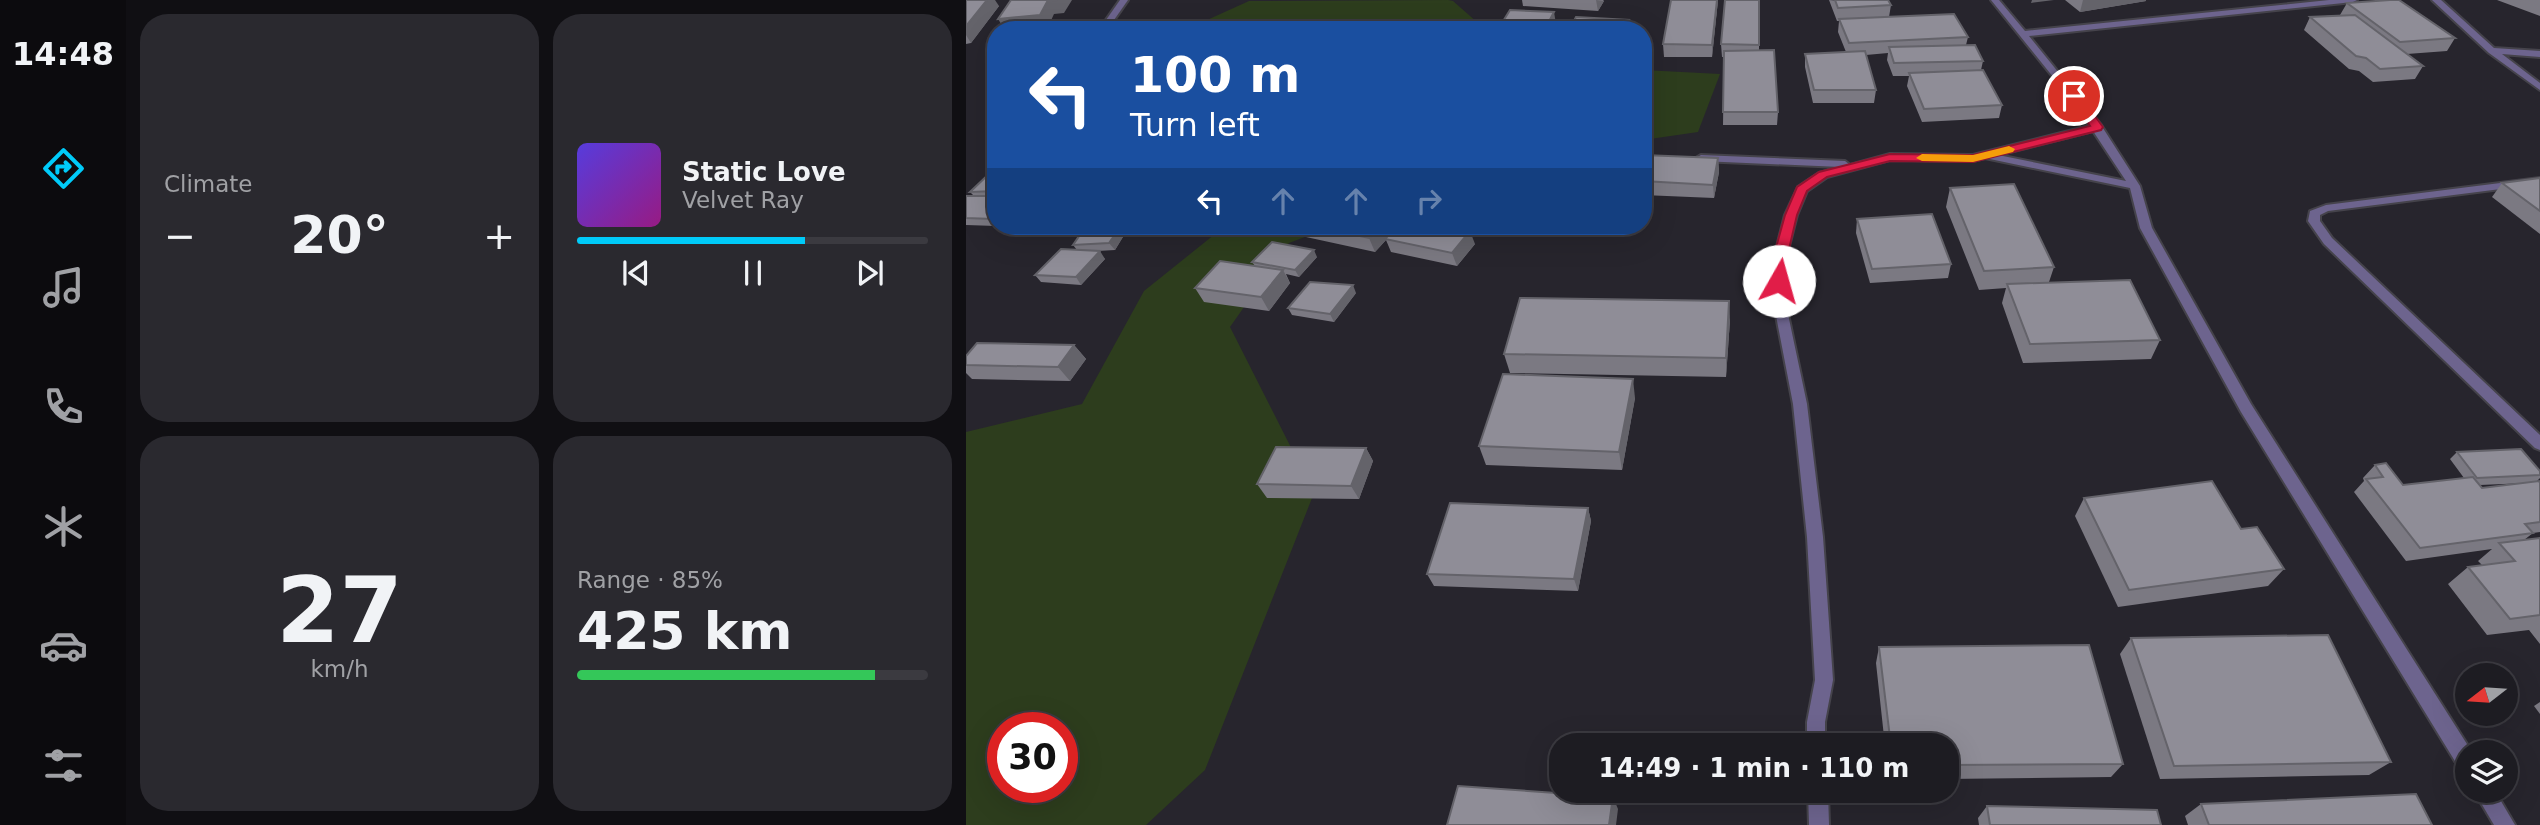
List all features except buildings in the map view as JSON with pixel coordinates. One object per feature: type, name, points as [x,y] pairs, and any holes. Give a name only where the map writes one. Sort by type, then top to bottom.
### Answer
[{"type":"street","points":[[1109,21],[1124,0]]},
{"type":"street","points":[[1995,0],[2097,127],[2136,186],[2146,228],[2246,408],[2455,743]]},
{"type":"street","points":[[2024,34],[2353,0]]},
{"type":"street","points":[[2436,0],[2492,51],[2540,87]]},
{"type":"street","points":[[2492,51],[2540,54]]},
{"type":"street","points":[[1816,733],[1824,680],[1815,537],[1800,404],[1779,300],[1779,262],[1791,215],[1802,189],[1823,175],[1890,157],[1962,159],[2097,127]]},
{"type":"street","points":[[1986,155],[2136,186]]},
{"type":"street","points":[[1683,158],[1857,164]]},
{"type":"street","points":[[2540,181],[2326,208],[2314,212],[2314,222],[2328,240],[2540,444]]},
{"type":"street","points":[[1818,803],[1819,825]]},
{"type":"street","points":[[2491,803],[2505,825]]},
{"type":"green space","points":[[1448,0],[1453,1],[1476,21],[1205,21],[1249,1]]},
{"type":"green space","points":[[1652,70],[1720,74],[1698,132],[1652,139]]},
{"type":"green space","points":[[1214,235],[1310,235],[1289,243],[1230,327],[1314,493],[1205,770],[1146,825],[966,825],[966,432],[1082,404],[1144,291]]},
{"type":"slow traffic","points":[[1922,158],[1973,158],[2009,149]]},
{"type":"route","points":[[1779,281],[1779,262],[1791,215],[1802,189],[1823,175],[1890,157],[1973,158],[2097,127],[2074,96]]}]
